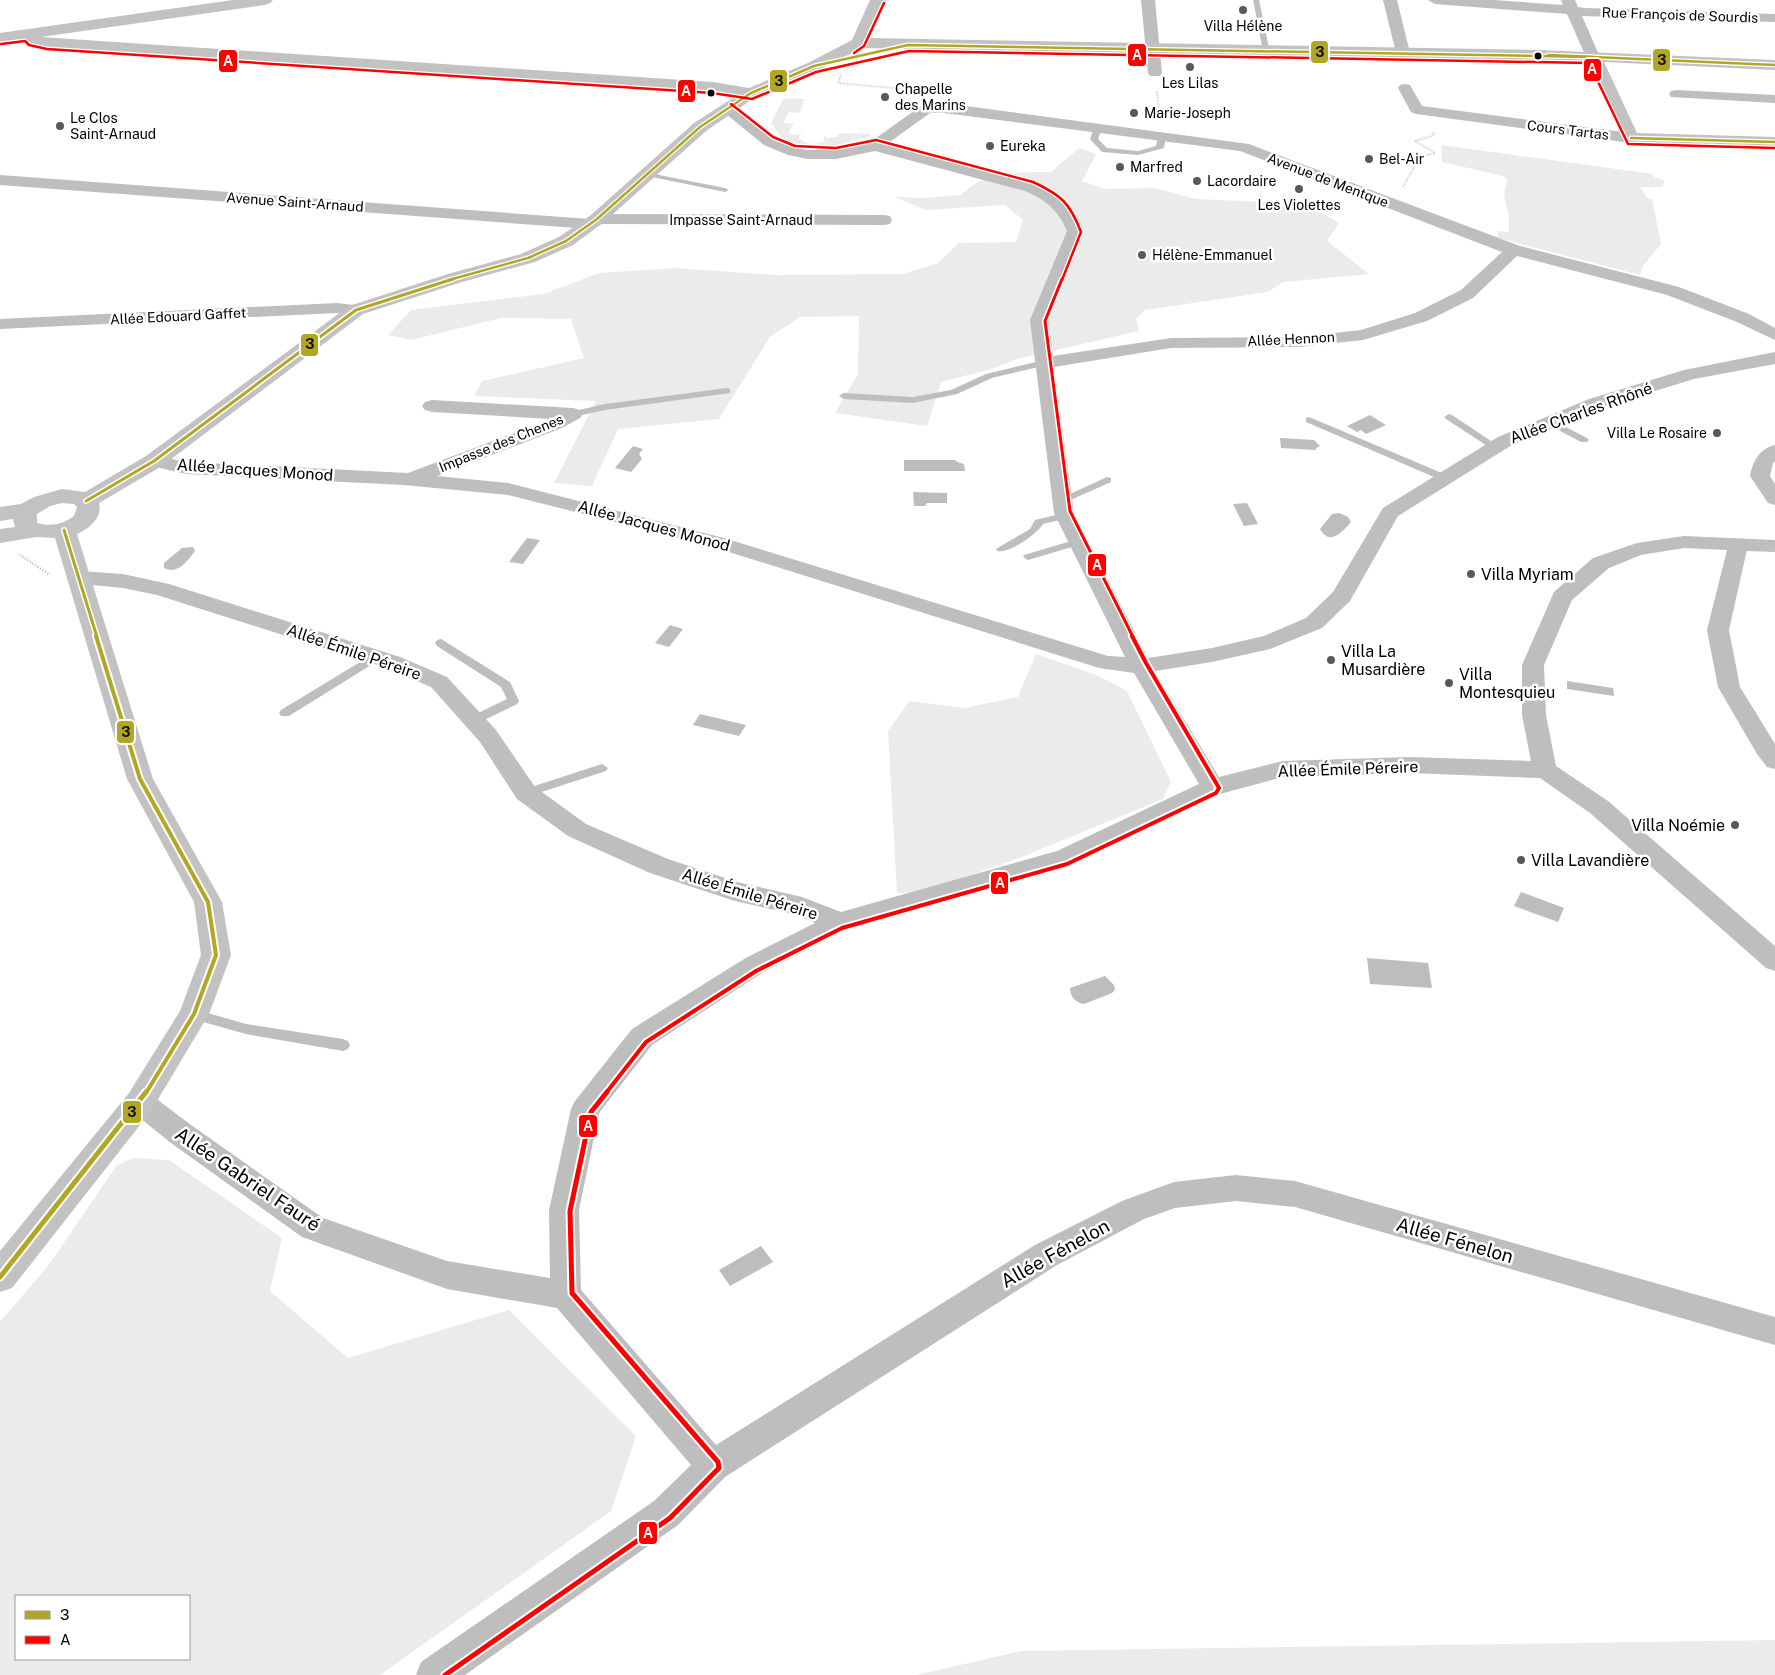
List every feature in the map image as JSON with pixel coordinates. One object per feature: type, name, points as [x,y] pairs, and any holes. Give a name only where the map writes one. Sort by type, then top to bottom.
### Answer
[{"type":"street","points":[[0,38],[234,2],[265,0]]},
{"type":"street","points":[[855,49],[878,0]]},
{"type":"street","points":[[1148,0],[1155,73]]},
{"type":"street","points":[[1390,0],[1403,53]]},
{"type":"street","name":"Rue François de Sourdis","points":[[1435,0],[1570,5],[1585,12],[1775,18]]},
{"type":"street","points":[[1570,5],[1631,138]]},
{"type":"street","points":[[29,34],[31,39],[47,43],[703,86],[742,90],[752,93]]},
{"type":"street","points":[[855,49],[880,51],[908,45]]},
{"type":"street","points":[[86,501],[154,461],[356,310],[455,278],[528,258],[566,241],[594,222],[700,127],[752,93],[855,49],[908,45],[1403,53],[1593,57],[1775,65]]},
{"type":"street","name":"Cours Tartas","points":[[1405,88],[1416,109],[1430,112],[1631,138],[1775,142]]},
{"type":"street","points":[[1676,94],[1775,98]]},
{"type":"street","name":"Avenue de Mentque","points":[[926,109],[944,108],[1243,147],[1514,250],[1673,291],[1743,318],[1775,335]]},
{"type":"street","points":[[728,109],[772,144],[787,150],[807,154],[830,155],[851,153],[875,146],[926,109]]},
{"type":"street","points":[[875,146],[1031,188],[1051,196],[1069,213],[1076,232],[1039,320],[1063,508],[1078,542],[1141,666],[1213,787]]},
{"type":"street","name":"Avenue Saint-Arnaud","points":[[0,180],[594,222]]},
{"type":"street","name":"Impasse Saint-Arnaud","points":[[594,222],[615,220],[884,220]]},
{"type":"street","name":"Allée Hennon","points":[[1044,362],[1171,343],[1299,342],[1363,335],[1421,318],[1467,294],[1514,250]]},
{"type":"street","name":"Allée Edouard Gaffet","points":[[0,324],[328,308],[356,310]]},
{"type":"street","name":"Allée Charles Rhôné","points":[[1141,666],[1212,655],[1270,642],[1314,623],[1342,596],[1390,512],[1505,441],[1596,403],[1691,374],[1775,358]]},
{"type":"street","name":"Impasse des Chenes","points":[[432,406],[573,414]]},
{"type":"street","name":"Impasse des Chenes","points":[[410,479],[555,424],[573,414]]},
{"type":"street","points":[[1775,451],[1763,461],[1760,476],[1775,499]]},
{"type":"street","name":"Allée Jacques Monod","points":[[154,461],[186,468],[410,479],[508,489],[698,537],[1107,663],[1141,666]]},
{"type":"street","points":[[0,514],[30,520],[47,533],[64,530],[73,526],[87,516],[89,505],[86,501],[72,496],[43,500],[30,520],[6,543]]},
{"type":"street","points":[[0,1277],[140,1102],[194,1014],[216,955],[208,902],[140,778],[64,530]]},
{"type":"street","points":[[1775,546],[1741,543],[1684,542],[1637,549],[1600,563],[1562,596],[1533,665],[1534,715],[1545,770],[1599,807],[1775,961]]},
{"type":"street","points":[[1741,543],[1735,554],[1718,630],[1729,687],[1765,748],[1775,761]]},
{"type":"street","name":"Allée Émile Péreire","points":[[81,586],[123,581],[161,589],[376,657],[440,682],[488,736],[526,793],[577,830],[659,866],[735,891],[802,907],[840,922],[1065,858],[1213,787],[1283,769],[1409,765],[1545,770]]},
{"type":"street","points":[[713,1466],[566,1295],[564,1210],[585,1110],[642,1037],[753,966],[840,922]]},
{"type":"street","name":"Allée Gabriel Fauré","points":[[140,1102],[181,1134],[313,1228],[447,1274],[566,1295]]},
{"type":"street","name":"Allée Fénelon","points":[[434,1675],[666,1513],[713,1466],[1046,1255],[1133,1210],[1174,1195],[1236,1188],[1295,1194],[1775,1331]]},
{"type":"lane","points":[[1256,0],[1267,51]]},
{"type":"lane","points":[[647,174],[725,190]]},
{"type":"lane","points":[[844,396],[913,400],[954,392],[989,376],[1044,362]]},
{"type":"lane","points":[[573,414],[605,407],[727,391]]},
{"type":"lane","points":[[1449,417],[1495,447]]},
{"type":"lane","points":[[1309,420],[1445,478]]},
{"type":"lane","points":[[1550,422],[1584,440]]},
{"type":"lane","points":[[1001,549],[1034,531],[1039,522],[1107,480]]},
{"type":"lane","points":[[1028,558],[1078,542]]},
{"type":"lane","points":[[441,643],[506,685],[513,701],[474,720]]},
{"type":"lane","points":[[285,713],[376,657]]},
{"type":"lane","points":[[526,793],[602,768]]},
{"type":"lane","points":[[194,1014],[246,1029],[343,1045]]},
{"type":"path","points":[[842,73],[838,83],[914,90],[926,109]]},
{"type":"path","points":[[1155,73],[1162,136]]},
{"type":"path","points":[[1393,205],[1420,157],[1435,153],[1416,141],[1435,135],[1430,130]]},
{"type":"path","points":[[6,543],[63,583],[81,586]]},
{"type":"shaded area","points":[[783,99],[805,99],[802,102],[804,103],[802,107],[799,107],[802,108],[799,113],[787,112],[789,114],[786,116],[784,123],[794,124],[788,133],[793,135],[802,134],[798,138],[804,143],[815,144],[825,141],[823,140],[825,135],[826,138],[838,137],[837,135],[841,133],[871,134],[860,139],[826,147],[804,146],[793,143],[781,137],[771,123]]},
{"type":"shaded area","points":[[1441,145],[1653,174],[1654,177],[1664,180],[1663,187],[1640,187],[1647,198],[1652,199],[1661,244],[1643,266],[1640,275],[1498,238],[1498,231],[1509,232],[1509,216],[1504,195],[1507,179],[1503,176],[1442,162]]},
{"type":"shaded area","points":[[1079,148],[1096,154],[1082,181],[1105,189],[1154,188],[1196,199],[1265,202],[1318,211],[1339,223],[1327,241],[1369,274],[1283,282],[1268,292],[1145,310],[1136,319],[1139,331],[1017,359],[995,368],[941,382],[927,426],[835,413],[858,374],[859,316],[800,317],[770,337],[719,419],[618,429],[592,486],[554,483],[596,401],[474,396],[482,381],[584,358],[571,319],[501,318],[411,340],[388,335],[411,310],[544,294],[599,273],[676,268],[775,275],[903,274],[938,263],[959,243],[1016,242],[1023,220],[1005,205],[926,210],[895,197],[925,198],[961,195],[980,181],[991,177],[1027,172],[1051,172]]},
{"type":"shaded area","points":[[1370,415],[1386,425],[1366,434],[1361,430],[1357,432],[1347,426]]},
{"type":"shaded area","points":[[1280,438],[1314,440],[1320,446],[1316,450],[1281,448]]},
{"type":"shaded area","points":[[633,446],[643,449],[639,454],[642,459],[631,472],[615,468]]},
{"type":"shaded area","points":[[904,460],[955,460],[964,464],[965,471],[904,471]]},
{"type":"shaded area","points":[[913,492],[947,493],[947,503],[927,503],[925,506],[914,506]]},
{"type":"shaded area","points":[[1247,503],[1258,524],[1244,526],[1233,504]]},
{"type":"shaded area","points":[[1339,513],[1348,517],[1351,522],[1336,536],[1328,537],[1320,529],[1332,514]]},
{"type":"shaded area","points":[[527,538],[540,540],[523,564],[509,562]]},
{"type":"shaded area","points":[[193,547],[195,551],[182,566],[174,570],[164,568],[164,563],[182,548]]},
{"type":"shaded area","points":[[670,625],[683,629],[669,647],[655,643]]},
{"type":"shaded area","points":[[1036,654],[1099,676],[1127,691],[1171,782],[1163,799],[1027,855],[923,892],[897,893],[888,731],[909,701],[964,708],[1018,697]]},
{"type":"shaded area","points":[[1567,681],[1613,688],[1614,696],[1567,689]]},
{"type":"shaded area","points":[[700,714],[746,725],[739,736],[693,725]]},
{"type":"shaded area","points":[[1521,892],[1564,908],[1558,922],[1514,906]]},
{"type":"shaded area","points":[[1367,958],[1428,963],[1432,988],[1370,984]]},
{"type":"shaded area","points":[[1105,976],[1114,985],[1115,990],[1112,993],[1084,1004],[1072,997],[1070,988]]},
{"type":"shaded area","points":[[133,1158],[169,1160],[282,1238],[270,1291],[348,1358],[509,1310],[636,1436],[611,1511],[380,1675],[0,1675],[0,1322],[48,1266],[117,1165]]},
{"type":"shaded area","points":[[761,1246],[773,1262],[730,1286],[719,1270]]},
{"type":"shaded area","points":[[1775,1640],[1775,1675],[916,1675],[1021,1651]]},
{"type":"transit line","name":"A","points":[[854,53],[864,46],[884,3]]},
{"type":"transit line","name":"A","points":[[1,44],[25,41],[29,45],[47,49],[712,93],[752,99],[816,72],[909,51],[1589,63],[1628,144],[1775,148]]},
{"type":"transit line","name":"3","points":[[86,501],[154,461],[356,310],[455,278],[528,258],[566,241],[597,219],[700,127],[751,93],[814,66],[908,45],[1593,57]]},
{"type":"transit line","name":"3","points":[[1548,55],[1775,65]]},
{"type":"transit line","name":"A","points":[[445,1675],[670,1518],[719,1468],[718,1462],[572,1293],[570,1211],[591,1112],[646,1042],[756,971],[842,928],[1067,864],[1216,793],[1219,788],[1146,663],[1070,511],[1045,321],[1081,232],[1073,212],[1064,200],[1050,190],[1033,182],[876,140],[836,148],[795,146],[773,137],[731,104]]},
{"type":"transit line","name":"3","points":[[1631,138],[1775,142]]},
{"type":"transit line","name":"3","points":[[0,1277],[140,1102],[194,1014],[216,955],[208,902],[140,779],[64,530]]},
{"type":"place","name":"Villa Hélène","points":[[1243,10]]},
{"type":"place","name":"Les Lilas","points":[[1190,67]]},
{"type":"place","name":"Chapelle des Marins","points":[[885,97]]},
{"type":"place","name":"Marie-Joseph","points":[[1134,113]]},
{"type":"place","name":"Le Clos Saint-Arnaud","points":[[60,126]]},
{"type":"place","name":"Eureka","points":[[990,146]]},
{"type":"place","name":"Bel-Air","points":[[1369,159]]},
{"type":"place","name":"Marfred","points":[[1120,167]]},
{"type":"place","name":"Lacordaire","points":[[1197,181]]},
{"type":"place","name":"Les Violettes","points":[[1299,189]]},
{"type":"place","name":"Hélène-Emmanuel","points":[[1142,255]]},
{"type":"place","name":"Villa Le Rosaire","points":[[1717,433]]},
{"type":"place","name":"Villa Myriam","points":[[1471,574]]},
{"type":"place","name":"Villa La Musardière","points":[[1331,660]]},
{"type":"place","name":"Villa Montesquieu","points":[[1449,683]]},
{"type":"place","name":"Villa Noémie","points":[[1735,825]]},
{"type":"place","name":"Villa Lavandière","points":[[1521,860]]}]
